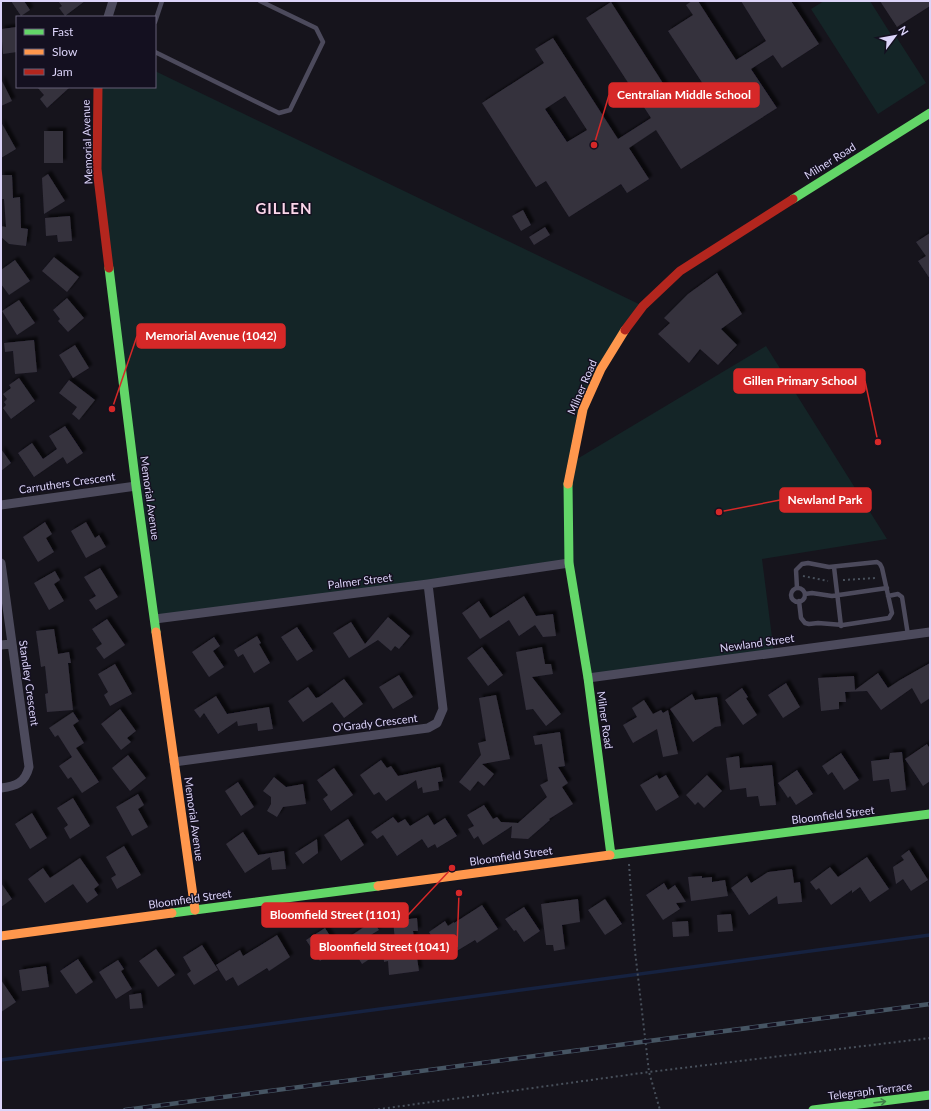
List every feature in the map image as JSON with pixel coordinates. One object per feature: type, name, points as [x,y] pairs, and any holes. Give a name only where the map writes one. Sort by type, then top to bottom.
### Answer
[{"type":"main road","name":"Memorial Avenue","points":[[98,88],[98,169],[136,486],[195,910]]},
{"type":"main road","name":"Milner Road","points":[[611,855],[588,678],[568,563],[568,484],[575,442],[583,409],[601,369],[622,334],[643,306],[680,271],[706,253],[930,113]]},
{"type":"main road","name":"Bloomfield Street","points":[[1,936],[930,814]]},
{"type":"main road","name":"Telegraph Terrace","points":[[813,1110],[930,1095]]},
{"type":"street","points":[[108,16],[113,1]]},
{"type":"street","name":"Carruthers Crescent","points":[[1,505],[136,486]]},
{"type":"street","name":"Standley Crescent","points":[[1,563],[29,767],[27,776],[23,780],[14,786],[1,788]]},
{"type":"street","name":"Palmer Street","points":[[155,619],[428,584],[568,563]]},
{"type":"street","name":"O'Grady Crescent","points":[[174,762],[428,728],[437,723],[443,709],[428,584]]},
{"type":"street","name":"Newland Street","points":[[588,678],[930,632]]},
{"type":"street","points":[[1,646],[11,644]]},
{"type":"lane","points":[[156,52],[279,113],[290,110],[323,42],[316,28],[260,1]]},
{"type":"lane","points":[[156,18],[160,2]]},
{"type":"lane","points":[[797,588],[796,570],[802,564],[808,563],[825,567],[834,567],[877,562],[881,566],[892,611],[888,618],[841,626],[809,624],[805,623],[801,618],[799,601]]},
{"type":"lane","points":[[834,567],[841,626]]},
{"type":"lane","points":[[797,588],[803,590],[805,594]]},
{"type":"lane","points":[[797,588],[793,591],[792,595],[794,600],[799,601]]},
{"type":"lane","points":[[805,594],[812,593],[838,596],[887,588]]},
{"type":"lane","points":[[799,601],[804,598],[805,594]]},
{"type":"lane","points":[[888,596],[898,594],[902,597],[908,635]]},
{"type":"path","points":[[628,853],[635,951],[649,1072],[660,1110]]},
{"type":"path","points":[[373,1110],[649,1072],[930,1038]]},
{"type":"shaded area","points":[[824,1],[870,1],[892,36],[895,35],[926,83],[878,114],[811,9]]},
{"type":"shaded area","points":[[156,71],[643,306],[601,369],[572,462],[766,346],[887,539],[762,559],[774,653],[588,678],[569,563],[155,619],[97,169],[98,88],[156,88]]},
{"type":"building","points":[[11,1],[24,1],[30,10],[21,16]]},
{"type":"building","points":[[58,1],[85,1],[65,16],[59,8],[62,6]]},
{"type":"building","points":[[692,1],[698,1],[736,60],[766,41],[741,1],[791,1],[819,44],[782,68],[773,55],[751,69],[777,108],[681,169],[656,130],[629,148],[649,179],[627,193],[621,184],[569,217],[546,181],[536,187],[482,103],[544,63],[535,49],[553,38],[618,139],[651,118],[586,18],[611,2],[675,102],[703,84],[668,31],[693,15],[686,5]],"holes":[[[565,96],[587,130],[567,142],[545,109]]]},
{"type":"building","points":[[880,1],[930,1],[930,6],[897,27]]},
{"type":"building","points":[[16,27],[16,52],[3,54],[1,29]]},
{"type":"building","points":[[1,79],[12,101],[1,106]]},
{"type":"building","points":[[38,88],[69,88],[47,108],[40,99],[44,95]]},
{"type":"building","points":[[1,122],[16,149],[1,158]]},
{"type":"building","points":[[44,131],[63,131],[63,163],[44,163]]},
{"type":"building","points":[[48,174],[65,201],[44,214],[42,178]]},
{"type":"building","points":[[1,175],[12,175],[13,198],[20,197],[21,228],[28,229],[26,246],[9,244],[1,237],[1,226],[6,227],[4,199],[1,199]]},
{"type":"building","points":[[523,210],[531,225],[521,231],[512,216]]},
{"type":"building","points":[[70,216],[72,241],[58,242],[57,235],[46,236],[45,218]]},
{"type":"building","points":[[545,227],[550,235],[534,245],[529,237]]},
{"type":"building","points":[[930,233],[930,279],[918,261],[926,256],[916,242]]},
{"type":"building","points":[[54,257],[79,277],[67,292],[42,271]]},
{"type":"building","points":[[15,260],[30,281],[9,295],[1,284],[1,270]]},
{"type":"building","points":[[717,273],[742,314],[721,329],[737,345],[718,365],[700,349],[689,363],[658,334],[670,323],[664,318],[688,294]]},
{"type":"building","points":[[67,298],[84,318],[68,332],[58,321],[60,319],[53,310]]},
{"type":"building","points":[[19,300],[35,323],[17,335],[2,311]]},
{"type":"building","points":[[34,340],[37,372],[15,374],[13,351],[5,352],[4,343]]},
{"type":"building","points":[[75,345],[89,368],[73,378],[59,355]]},
{"type":"building","points":[[19,378],[35,401],[11,419],[3,408],[6,405],[4,402],[7,399],[3,394],[11,388],[9,385]]},
{"type":"building","points":[[69,380],[95,400],[79,420],[72,414],[77,407],[59,393]]},
{"type":"building","points":[[65,426],[83,453],[67,464],[63,457],[34,477],[18,453],[32,443],[43,459],[57,449],[49,436]]},
{"type":"building","points":[[1,449],[11,463],[1,471]]},
{"type":"building","points":[[45,522],[52,534],[46,538],[54,552],[38,562],[23,537]]},
{"type":"building","points":[[86,522],[95,538],[99,535],[106,547],[86,558],[71,531]]},
{"type":"building","points":[[100,568],[118,597],[96,610],[89,600],[96,596],[84,577]]},
{"type":"building","points":[[55,571],[60,580],[54,584],[64,601],[49,610],[34,583]]},
{"type":"building","points":[[524,596],[536,616],[553,614],[556,636],[543,637],[535,625],[519,636],[509,620],[480,639],[462,613],[479,601],[490,618]]},
{"type":"building","points":[[388,617],[410,636],[399,649],[395,646],[391,651],[378,640],[349,658],[333,633],[351,622],[365,644]]},
{"type":"building","points":[[107,619],[125,645],[104,659],[96,648],[102,644],[92,629]]},
{"type":"building","points":[[297,627],[313,651],[297,661],[281,637]]},
{"type":"building","points":[[54,629],[58,654],[69,652],[71,663],[68,663],[73,710],[47,712],[45,694],[48,693],[45,666],[41,667],[36,631]]},
{"type":"building","points":[[257,636],[261,643],[259,644],[270,663],[254,673],[243,654],[238,657],[234,650]]},
{"type":"building","points":[[214,637],[220,646],[213,651],[224,667],[209,677],[192,652]]},
{"type":"building","points":[[482,647],[503,675],[488,686],[467,658]]},
{"type":"building","points":[[542,647],[545,664],[551,664],[553,674],[532,677],[561,714],[546,726],[533,709],[526,710],[516,652]]},
{"type":"building","points":[[930,663],[930,698],[921,704],[912,688],[881,710],[867,691],[845,692],[846,702],[839,702],[839,709],[821,711],[818,678],[854,676],[855,690],[878,673],[888,688]]},
{"type":"building","points":[[115,664],[132,694],[110,706],[104,695],[108,692],[98,674]]},
{"type":"building","points":[[399,675],[413,697],[393,709],[379,687]]},
{"type":"building","points":[[344,679],[363,704],[344,718],[332,702],[303,722],[288,701],[308,687],[316,698],[319,697]]},
{"type":"building","points":[[786,683],[800,707],[783,718],[768,695]]},
{"type":"building","points":[[742,688],[748,697],[746,698],[757,715],[743,725],[725,700]]},
{"type":"building","points":[[692,694],[695,700],[717,697],[721,726],[715,727],[693,742],[670,709]]},
{"type":"building","points":[[496,695],[510,759],[482,764],[494,774],[484,786],[478,781],[470,791],[459,782],[481,755],[478,743],[486,741],[479,698]]},
{"type":"building","points":[[216,696],[227,714],[269,707],[273,729],[258,731],[257,723],[238,726],[237,721],[218,734],[204,713],[200,718],[194,710]]},
{"type":"building","points":[[644,700],[653,714],[661,710],[663,713],[668,710],[678,754],[663,757],[657,729],[633,743],[623,725],[637,717],[632,708]]},
{"type":"building","points":[[120,709],[136,731],[127,738],[131,742],[121,750],[101,724]]},
{"type":"building","points":[[73,712],[79,721],[73,725],[84,743],[76,748],[99,782],[82,793],[71,777],[68,779],[59,766],[72,757],[58,735],[55,737],[49,728]]},
{"type":"building","points":[[560,732],[565,766],[558,767],[568,783],[562,787],[573,804],[549,819],[550,820],[528,839],[511,838],[512,826],[483,845],[478,836],[474,839],[468,829],[474,826],[467,815],[484,805],[493,819],[497,817],[501,822],[518,823],[547,797],[540,785],[548,781],[542,744],[535,745],[533,736]]},
{"type":"building","points":[[927,744],[930,749],[930,781],[923,786],[905,759]]},
{"type":"building","points":[[902,752],[906,790],[891,792],[889,779],[873,781],[871,761],[889,759],[890,753]]},
{"type":"building","points":[[841,753],[859,780],[844,790],[832,772],[828,775],[822,766]]},
{"type":"building","points":[[128,755],[146,778],[130,791],[112,768]]},
{"type":"building","points":[[739,756],[740,768],[772,765],[776,805],[760,806],[758,796],[747,797],[746,788],[730,790],[726,758]]},
{"type":"building","points":[[381,760],[387,768],[391,766],[398,776],[440,767],[443,781],[438,782],[439,790],[423,793],[422,787],[418,789],[416,780],[386,801],[379,792],[374,795],[360,775]]},
{"type":"building","points":[[334,768],[353,795],[331,811],[323,799],[328,795],[317,780]]},
{"type":"building","points":[[797,770],[813,794],[796,805],[790,796],[788,798],[778,783]]},
{"type":"building","points":[[657,775],[659,779],[666,775],[679,797],[656,811],[640,785]]},
{"type":"building","points":[[707,775],[722,791],[704,808],[698,802],[695,805],[686,795]]},
{"type":"building","points":[[274,777],[286,787],[303,784],[306,804],[283,807],[277,817],[267,811],[271,804],[271,797],[263,791]]},
{"type":"building","points":[[238,782],[254,807],[241,816],[225,791]]},
{"type":"building","points":[[138,794],[144,805],[138,809],[148,827],[132,836],[116,807]]},
{"type":"building","points":[[73,798],[90,826],[70,839],[64,828],[68,825],[57,808]]},
{"type":"building","points":[[32,813],[47,838],[30,849],[15,824]]},
{"type":"building","points":[[428,815],[434,825],[445,818],[457,836],[437,848],[435,844],[428,848],[422,839],[397,856],[383,835],[377,839],[371,832],[393,817],[398,823],[405,819],[410,826]]},
{"type":"building","points":[[348,819],[364,845],[341,861],[324,835]]},
{"type":"building","points":[[243,832],[258,855],[284,851],[286,869],[272,870],[270,857],[245,873],[226,844]]},
{"type":"building","points":[[317,839],[318,853],[303,864],[295,853]]},
{"type":"building","points":[[124,846],[141,875],[117,889],[111,878],[116,875],[106,857]]},
{"type":"building","points":[[909,850],[928,880],[911,891],[903,879],[896,884],[893,867],[904,860],[901,856]]},
{"type":"building","points":[[867,857],[889,889],[870,902],[860,887],[852,893],[852,890],[831,905],[819,888],[816,890],[810,882],[830,867],[838,877]]},
{"type":"building","points":[[80,858],[99,885],[94,889],[98,895],[87,903],[73,884],[45,903],[28,879],[43,868],[50,878]]},
{"type":"building","points":[[792,869],[794,883],[800,882],[802,902],[778,904],[777,896],[749,915],[731,888],[747,876],[751,883],[768,872]]},
{"type":"building","points":[[702,876],[702,878],[712,877],[712,882],[725,880],[728,896],[691,901],[688,877]]},
{"type":"building","points":[[1,883],[12,899],[1,907]]},
{"type":"building","points":[[664,883],[668,890],[675,885],[686,902],[676,903],[680,909],[663,920],[646,895]]},
{"type":"building","points":[[578,899],[580,922],[562,925],[565,949],[554,951],[553,945],[546,945],[541,904]]},
{"type":"building","points":[[605,899],[622,924],[605,935],[588,910]]},
{"type":"building","points":[[482,905],[498,929],[477,943],[475,940],[445,958],[429,932],[445,921],[448,926],[454,923]]},
{"type":"building","points":[[524,907],[540,931],[524,942],[516,930],[514,931],[505,919]]},
{"type":"building","points":[[731,914],[733,931],[718,932],[717,915]]},
{"type":"building","points":[[417,918],[418,931],[413,931],[419,971],[389,975],[388,961],[384,962],[383,951],[392,950],[397,958],[393,921]]},
{"type":"building","points":[[373,921],[379,930],[369,936],[380,952],[362,964],[346,939]]},
{"type":"building","points":[[688,921],[689,936],[673,937],[672,922]]},
{"type":"building","points":[[325,928],[338,948],[320,961],[306,940]]},
{"type":"building","points":[[277,935],[290,957],[269,971],[267,968],[238,986],[233,977],[226,981],[216,965],[240,950],[243,956]]},
{"type":"building","points":[[202,945],[218,970],[194,985],[187,974],[191,971],[183,957]]},
{"type":"building","points":[[156,949],[175,975],[158,987],[139,961]]},
{"type":"building","points":[[78,959],[93,982],[76,994],[60,971]]},
{"type":"building","points":[[118,960],[124,969],[121,971],[132,989],[116,999],[99,972]]},
{"type":"building","points":[[46,966],[49,987],[22,991],[19,970]]},
{"type":"building","points":[[1,980],[16,1002],[1,1012]]},
{"type":"building","points":[[141,993],[143,1008],[130,1009],[129,995]]},
{"type":"waterway","points":[[1,1060],[930,935]]},
{"type":"railway","points":[[125,1110],[930,1004]]},
{"type":"traffic: fast","points":[[793,199],[930,113]]},
{"type":"traffic: fast","points":[[109,268],[156,632]]},
{"type":"traffic: fast","points":[[568,484],[569,563],[588,678],[611,855]]},
{"type":"traffic: fast","points":[[610,855],[930,814]]},
{"type":"traffic: fast","points":[[172,913],[378,886]]},
{"type":"traffic: fast","points":[[813,1110],[930,1095]]},
{"type":"traffic: slow","points":[[568,484],[583,409],[601,369],[625,330]]},
{"type":"traffic: slow","points":[[156,632],[195,910]]},
{"type":"traffic: slow","points":[[378,886],[610,855]]},
{"type":"traffic: slow","points":[[1,936],[172,913]]},
{"type":"traffic: jam","points":[[98,88],[97,169],[109,268]]},
{"type":"traffic: jam","points":[[625,330],[643,306],[680,271],[793,199]]},
{"type":"place","name":"Centralian Middle School","points":[[594,145]]},
{"type":"place","name":"Memorial Avenue (1042)","points":[[112,409]]},
{"type":"place","name":"Gillen Primary School","points":[[878,442]]},
{"type":"place","name":"Newland Park","points":[[719,512]]},
{"type":"place","name":"Bloomfield Street (1101)","points":[[452,868]]},
{"type":"place","name":"Bloomfield Street (1041)","points":[[459,893]]},
{"type":"district","name":"GILLEN","points":[[284,209]]}]
